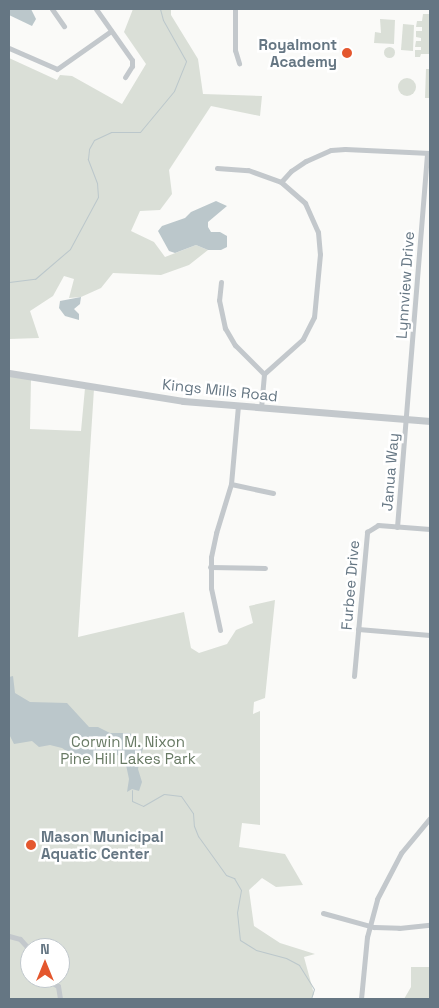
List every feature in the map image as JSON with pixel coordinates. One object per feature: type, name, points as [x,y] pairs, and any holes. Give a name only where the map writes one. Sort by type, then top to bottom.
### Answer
[{"type":"street","points":[[52,9],[64,26]]},
{"type":"street","points":[[96,9],[133,62],[125,76]]},
{"type":"street","points":[[235,9],[235,50],[239,63]]},
{"type":"street","points":[[9,48],[57,69],[111,31]]},
{"type":"street","points":[[281,182],[291,171],[306,161],[331,150],[429,153]]},
{"type":"street","name":"Lynnview Drive","points":[[407,419],[429,153]]},
{"type":"street","points":[[217,168],[248,170],[281,182],[305,203],[318,229],[320,254],[316,303],[312,322],[303,339],[264,374],[261,408]]},
{"type":"street","points":[[221,282],[219,300],[225,328],[235,345],[264,374]]},
{"type":"street","name":"Kings Mills Road","points":[[9,372],[183,402],[430,421]]},
{"type":"street","points":[[220,630],[211,588],[210,567],[214,538],[231,484],[238,406]]},
{"type":"street","name":"Janua Way","points":[[398,527],[407,419]]},
{"type":"street","points":[[231,484],[273,493]]},
{"type":"street","name":"Furbee Drive","points":[[354,676],[367,532],[378,525],[430,530]]},
{"type":"street","points":[[210,567],[265,568]]},
{"type":"street","points":[[358,630],[430,635]]},
{"type":"street","points":[[361,999],[369,926],[377,899],[390,871],[410,841],[430,818]]},
{"type":"street","points":[[322,913],[369,926],[399,928],[430,925]]},
{"type":"green space","points":[[133,9],[171,9],[171,15],[198,59],[203,94],[262,96],[260,116],[211,106],[169,170],[172,194],[160,210],[140,211],[131,231],[154,242],[165,257],[196,245],[208,250],[189,265],[161,275],[113,273],[101,288],[81,297],[69,298],[74,279],[64,276],[53,296],[30,311],[39,338],[9,339],[9,58],[57,80],[60,75],[72,76],[122,104],[146,64],[124,32]]},
{"type":"green space","points":[[423,14],[430,14],[429,54],[421,54],[420,57],[415,57],[415,50],[421,50],[421,47],[415,47],[416,41],[421,41],[421,38],[416,37],[416,31],[422,31],[422,27],[416,27],[417,21],[422,21]]},
{"type":"green space","points":[[380,19],[395,20],[394,44],[374,43],[375,32],[381,33]]},
{"type":"green space","points":[[403,24],[414,25],[413,51],[401,50]]},
{"type":"green space","points":[[389,46],[395,52],[389,58],[383,52]]},
{"type":"green space","points":[[426,69],[430,69],[430,98],[425,98]]},
{"type":"green space","points":[[403,78],[411,78],[416,83],[414,94],[403,96],[398,91],[398,83]]},
{"type":"green space","name":"Corwin M. Nixon Pine Hill Lakes Park","points":[[9,376],[31,379],[30,429],[81,431],[85,388],[94,389],[78,637],[184,612],[191,648],[199,653],[227,644],[236,630],[253,623],[249,606],[275,600],[265,698],[254,702],[253,714],[260,711],[260,825],[242,823],[239,847],[285,854],[303,885],[276,887],[262,878],[249,890],[254,926],[280,943],[315,954],[304,957],[314,994],[311,999],[9,999]]},
{"type":"green space","points":[[411,967],[430,967],[430,999],[404,999],[411,987]]},
{"type":"shaded area","points":[[9,9],[31,9],[36,19],[32,26],[9,15]]},
{"type":"shaded area","points":[[216,201],[227,206],[208,222],[208,227],[211,232],[220,232],[227,236],[227,247],[221,250],[208,250],[196,245],[175,253],[169,251],[158,231],[162,226],[185,218],[191,212]]},
{"type":"shaded area","points":[[81,297],[80,304],[74,309],[79,314],[79,320],[65,316],[59,308],[60,301]]},
{"type":"shaded area","points":[[13,676],[15,693],[30,702],[67,703],[89,727],[98,727],[110,733],[130,733],[143,748],[138,769],[142,782],[139,791],[132,789],[127,792],[129,779],[125,760],[121,756],[107,753],[94,760],[77,758],[62,748],[50,745],[39,747],[32,741],[14,744],[9,734],[9,677]]},
{"type":"waterway","points":[[9,282],[35,279],[70,249],[98,197],[97,183],[88,159],[89,149],[94,140],[111,132],[140,132],[174,91],[186,61],[163,20],[160,9]]},
{"type":"waterway","points":[[132,790],[132,801],[143,806],[164,794],[181,796],[193,813],[194,826],[198,836],[226,875],[234,878],[241,890],[237,912],[240,940],[256,950],[286,958],[299,965],[314,989],[311,999]]},
{"type":"place","name":"Royalmont Academy","points":[[347,53]]},
{"type":"place","name":"Mason Municipal Aquatic Center","points":[[31,845]]}]
